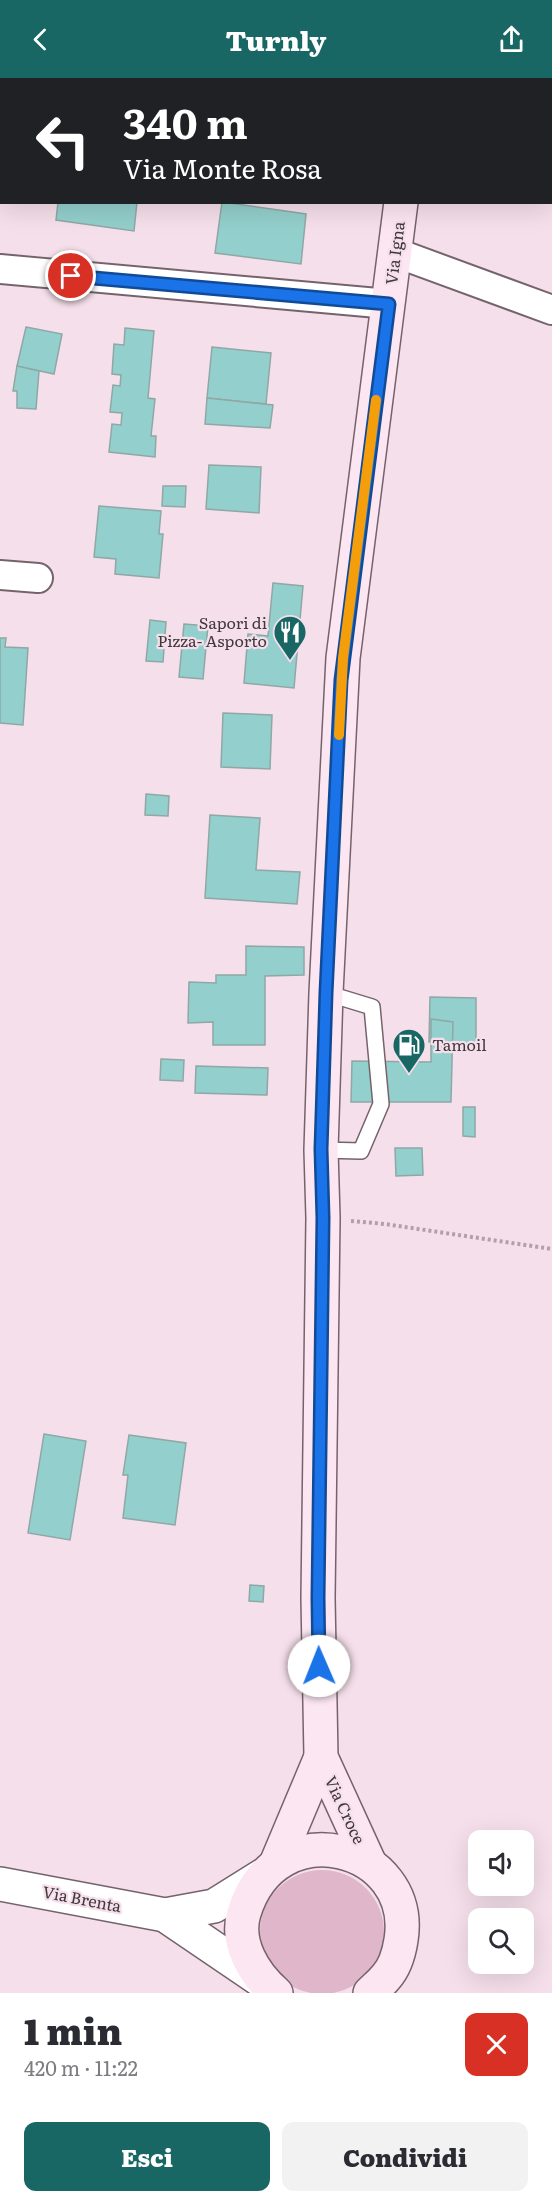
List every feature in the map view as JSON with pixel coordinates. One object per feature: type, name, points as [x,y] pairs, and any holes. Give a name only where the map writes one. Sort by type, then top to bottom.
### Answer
[{"type":"main road","name":"Via Igna","points":[[389,304],[401,204]]},
{"type":"main road","name":"Via Croce","points":[[370,1864],[321,1757],[318,1598],[323,1218],[321,1149],[326,993],[343,658],[389,304]]},
{"type":"main road","name":"Via Croce","points":[[269,1987],[250,1962],[243,1940],[243,1917],[250,1895],[269,1870],[321,1757]]},
{"type":"main road","name":"Via Croce","points":[[269,1870],[298,1852],[323,1849],[348,1853],[370,1864],[388,1882],[399,1905],[403,1929],[399,1954],[387,1976],[370,1993]]},
{"type":"street","points":[[394,252],[552,310]]},
{"type":"street","points":[[0,269],[389,304]]},
{"type":"street","points":[[0,575],[38,578]]},
{"type":"street","name":"Via Brenta","points":[[0,1884],[165,1915],[214,1906],[269,1870]]},
{"type":"street","name":"Via Brenta","points":[[165,1915],[269,1987]]},
{"type":"lane","points":[[321,1149],[361,1152],[381,1104],[372,1007],[326,993]]},
{"type":"path","points":[[323,1218],[385,1224],[552,1249]]},
{"type":"shaded area","points":[[322,1870],[346,1875],[366,1888],[379,1908],[384,1932],[379,1956],[366,1976],[346,1989],[328,1993],[298,1989],[278,1976],[265,1956],[260,1932],[265,1908],[278,1888],[298,1875]]},
{"type":"building","points":[[58,204],[137,204],[134,231],[56,220]]},
{"type":"building","points":[[222,204],[306,214],[301,264],[215,253]]},
{"type":"building","points":[[26,327],[62,334],[54,374],[17,366]]},
{"type":"building","points":[[125,328],[154,331],[148,398],[155,399],[151,436],[156,436],[155,457],[109,452],[112,424],[121,425],[122,413],[110,412],[113,385],[120,386],[121,375],[112,374],[114,344],[124,345]]},
{"type":"building","points":[[212,347],[271,353],[266,404],[207,398]]},
{"type":"building","points":[[17,366],[39,371],[36,409],[17,408],[17,391],[13,391]]},
{"type":"building","points":[[207,398],[273,405],[270,428],[205,424]]},
{"type":"building","points":[[209,465],[261,467],[259,513],[206,509]]},
{"type":"building","points":[[163,486],[186,486],[185,507],[162,506]]},
{"type":"building","points":[[99,506],[161,511],[159,534],[163,534],[159,578],[115,574],[116,559],[94,557]]},
{"type":"building","points":[[273,583],[303,586],[294,688],[244,683],[248,634],[268,636]]},
{"type":"building","points":[[150,620],[166,622],[163,662],[146,661]]},
{"type":"building","points":[[184,624],[208,626],[203,679],[179,677]]},
{"type":"building","points":[[0,638],[6,638],[5,647],[28,648],[23,725],[0,723]]},
{"type":"building","points":[[223,713],[272,715],[270,769],[221,767]]},
{"type":"building","points":[[146,794],[169,796],[168,816],[145,815]]},
{"type":"building","points":[[210,815],[260,818],[256,870],[300,872],[297,904],[205,898]]},
{"type":"building","points":[[246,946],[304,947],[304,975],[265,976],[265,1045],[213,1045],[213,1022],[188,1023],[189,982],[216,983],[216,975],[246,975]]},
{"type":"building","points":[[430,997],[476,998],[476,1043],[429,1042]]},
{"type":"building","points":[[431,1019],[453,1022],[451,1102],[351,1102],[352,1061],[431,1062]]},
{"type":"building","points":[[161,1059],[184,1060],[183,1081],[160,1080]]},
{"type":"building","points":[[196,1066],[268,1068],[267,1095],[195,1093]]},
{"type":"building","points":[[463,1107],[475,1107],[475,1137],[463,1136]]},
{"type":"building","points":[[395,1148],[422,1148],[423,1175],[396,1176]]},
{"type":"building","points":[[44,1434],[86,1441],[70,1540],[28,1533]]},
{"type":"building","points":[[129,1435],[186,1443],[175,1525],[123,1518],[128,1475],[123,1475]]},
{"type":"building","points":[[250,1585],[264,1586],[263,1602],[249,1601]]},
{"type":"slow traffic","points":[[339,735],[343,658],[376,400]]},
{"type":"place","name":"Sapori di Pizza- Asporto","points":[[290,661]]},
{"type":"place","name":"Tamoil","points":[[409,1074]]},
{"type":"route","points":[[71,276],[389,304],[341,680],[321,1149],[323,1218],[319,1666]]}]
